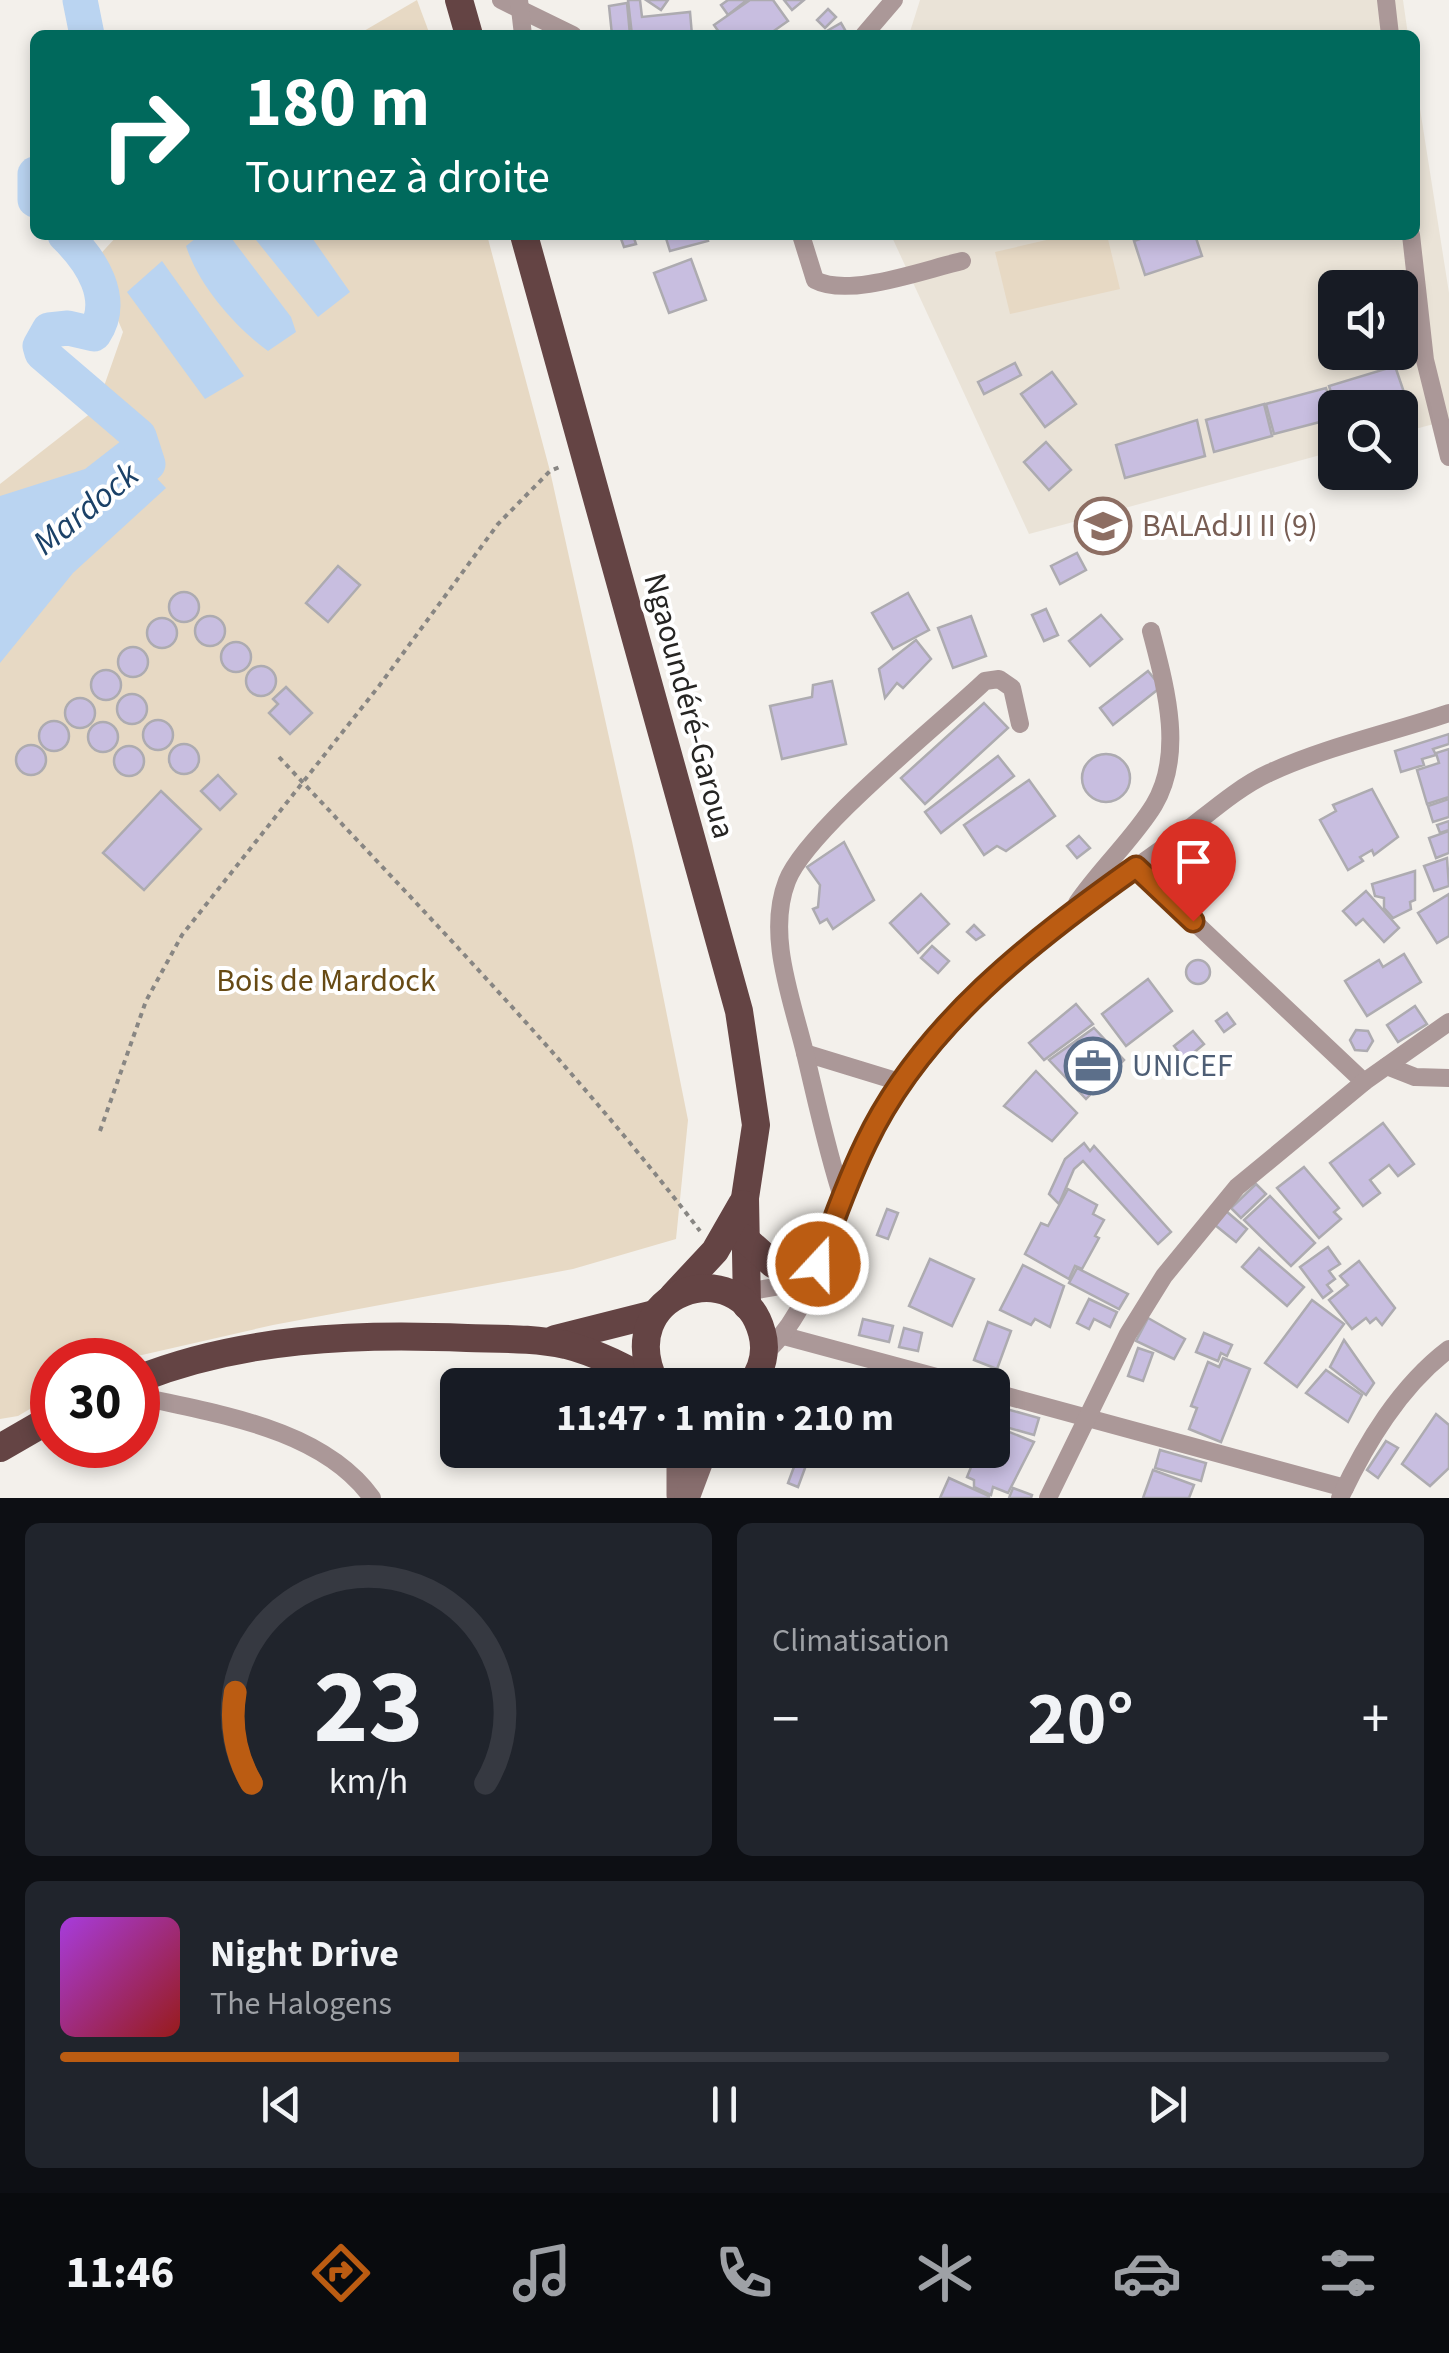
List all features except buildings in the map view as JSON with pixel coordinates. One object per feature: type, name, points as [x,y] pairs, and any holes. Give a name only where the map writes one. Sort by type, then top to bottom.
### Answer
[{"type":"highway","points":[[459,0],[468,30]]},
{"type":"highway","name":"Ngaoundéré-Garoua","points":[[525,240],[739,1012],[756,1125],[746,1198],[746,1299],[774,1345]]},
{"type":"highway","name":"Ngaoundéré-Garoua","points":[[663,1305],[715,1251],[746,1198]]},
{"type":"highway","points":[[744,1238],[773,1264],[805,1262]]},
{"type":"highway","points":[[539,1341],[590,1333],[712,1288],[746,1299]]},
{"type":"highway","points":[[648,1368],[644,1337],[663,1305]]},
{"type":"highway","points":[[160,1370],[189,1358],[266,1344],[376,1336],[539,1341],[589,1352],[621,1368]]},
{"type":"highway","points":[[761,1368],[774,1345]]},
{"type":"highway","points":[[0,1448],[30,1431]]},
{"type":"main road","points":[[678,1498],[679,1468]]},
{"type":"main road","points":[[686,1498],[698,1468]]},
{"type":"street","points":[[501,0],[520,5],[563,30]]},
{"type":"street","points":[[868,30],[894,0]]},
{"type":"street","points":[[1386,0],[1389,30]]},
{"type":"street","points":[[520,5],[522,30]]},
{"type":"street","points":[[803,240],[814,280],[827,286],[848,287],[962,261]]},
{"type":"street","points":[[1412,240],[1425,360],[1449,457]]},
{"type":"street","points":[[1071,913],[1094,877],[1152,809],[1165,785],[1170,719],[1151,631]]},
{"type":"street","points":[[843,1200],[819,1127],[780,945],[779,910],[788,878],[816,839],[985,681],[1000,680],[1012,688],[1020,724]]},
{"type":"street","points":[[884,1368],[774,1345],[810,1286],[866,1141],[948,1024],[1071,913],[1267,774],[1449,713]]},
{"type":"street","points":[[1136,867],[1364,1082]]},
{"type":"street","points":[[1048,1498],[1128,1334],[1164,1276],[1237,1187],[1364,1082],[1449,1022]]},
{"type":"street","points":[[805,1054],[903,1083]]},
{"type":"street","points":[[1387,1066],[1415,1077],[1449,1078]]},
{"type":"street","points":[[746,1299],[775,1287],[826,1242]]},
{"type":"street","points":[[1010,1397],[1342,1493],[1383,1420],[1430,1363],[1449,1349]]},
{"type":"street","points":[[160,1401],[228,1417],[325,1453],[372,1498]]},
{"type":"path","points":[[100,1131],[146,1002],[182,935],[498,524],[550,471],[585,457]]},
{"type":"path","points":[[279,757],[463,949],[590,1091],[715,1251]]},
{"type":"shaded area","points":[[920,0],[1403,0],[1407,30],[911,30]]},
{"type":"shaded area","points":[[1420,109],[1449,293],[1449,420],[1418,428],[1418,390],[1318,390],[1318,456],[1029,534],[893,240],[1420,240]]},
{"type":"green space","points":[[417,0],[428,30],[366,30]]},
{"type":"green space","name":"Bois de Mardock","points":[[113,240],[488,240],[550,471],[632,841],[688,1120],[676,1239],[573,1269],[273,1325],[160,1351],[160,1338],[30,1338],[30,1409],[0,1419],[0,484],[96,409],[123,332],[93,262]]},
{"type":"green space","points":[[1047,240],[1108,240],[1120,289],[1010,314],[995,252]]},
{"type":"water","points":[[194,240],[233,240],[291,317],[296,332],[268,351],[243,330],[209,290],[186,246]]},
{"type":"water","points":[[256,240],[314,240],[350,292],[318,317]]},
{"type":"water","points":[[162,261],[244,376],[205,399],[127,292]]},
{"type":"water","points":[[121,441],[166,488],[73,573],[0,663],[0,496],[85,469]]},
{"type":"waterway","name":"Mardock","points":[[80,0],[86,30]]},
{"type":"waterway","name":"Mardock","points":[[70,240],[98,281],[103,307],[100,321],[94,334],[68,328],[49,330],[40,346],[42,353],[139,436],[148,464],[109,493]]},
{"type":"place","name":"BALAdJI II (9)","points":[[1103,526]]},
{"type":"place","name":"UNICEF","points":[[1093,1066]]},
{"type":"route","points":[[818,1264],[866,1141],[948,1024],[998,976],[1071,913],[1136,867],[1193,921]]}]
